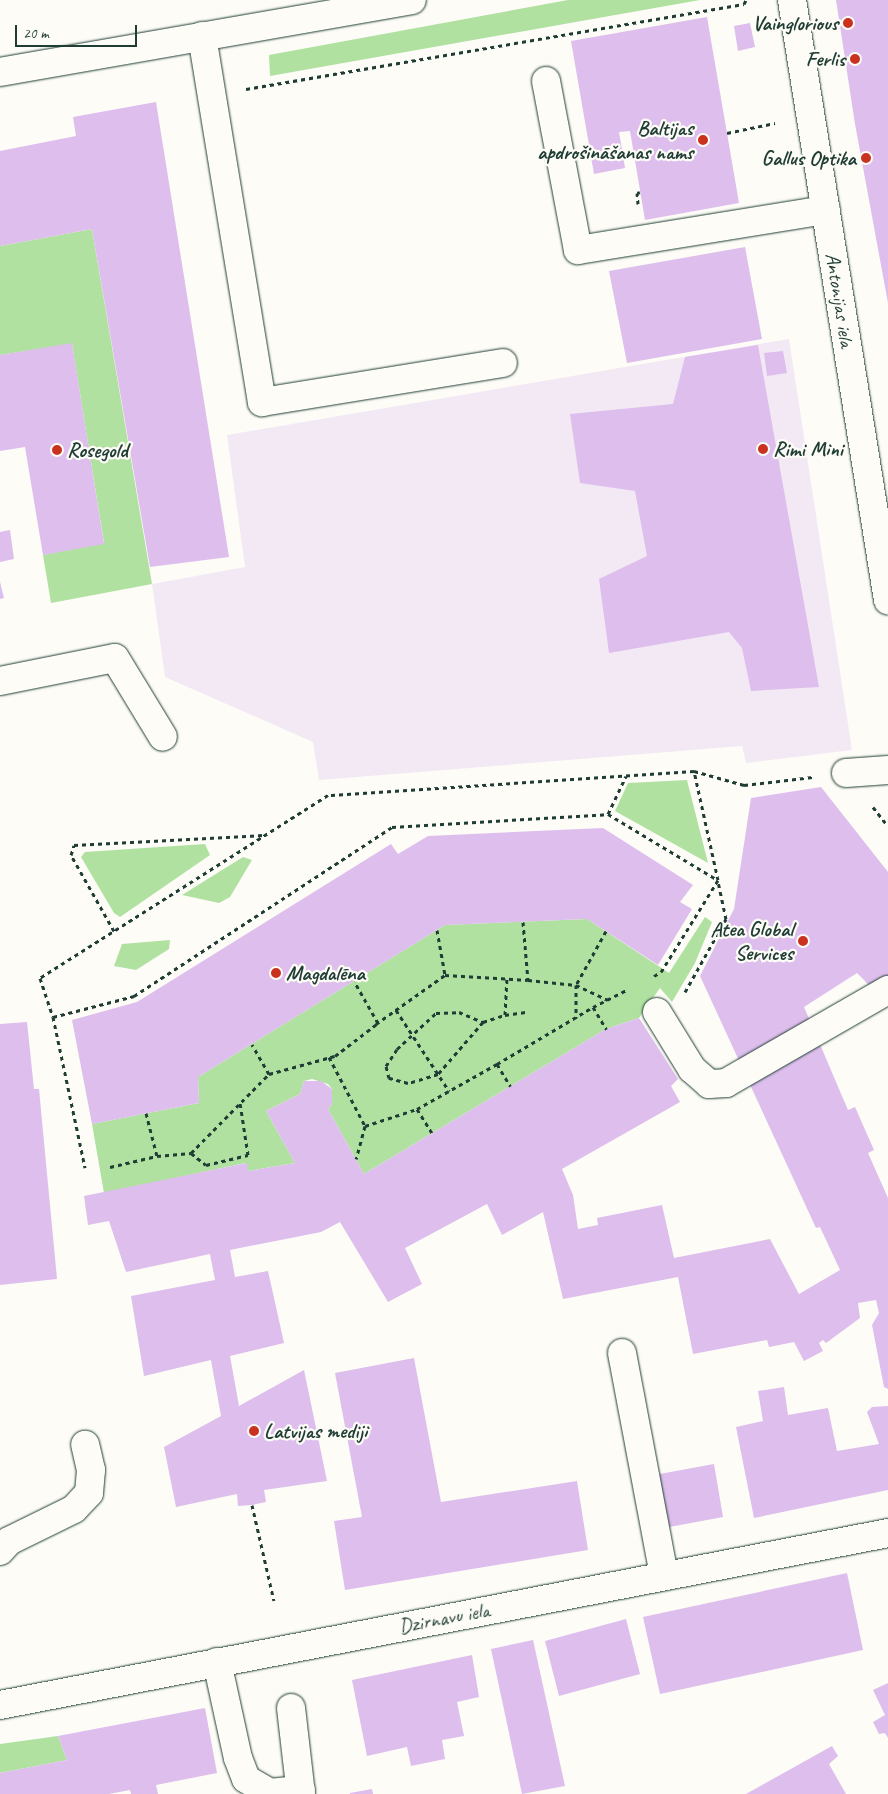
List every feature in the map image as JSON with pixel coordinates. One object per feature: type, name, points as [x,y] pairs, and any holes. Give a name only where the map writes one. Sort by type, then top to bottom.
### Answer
[{"type":"street","points":[[0,72],[412,0]]},
{"type":"street","name":"Antonijas iela","points":[[792,0],[888,600]]},
{"type":"street","points":[[202,36],[262,402],[503,363]]},
{"type":"street","points":[[546,82],[578,250],[826,210]]},
{"type":"street","points":[[0,681],[115,658],[163,737]]},
{"type":"street","points":[[846,773],[888,770]]},
{"type":"street","points":[[661,1019],[692,1069],[709,1084],[726,1083],[888,990]]},
{"type":"street","points":[[622,1353],[664,1576]]},
{"type":"street","points":[[0,1551],[9,1541],[74,1510],[89,1493],[92,1470],[85,1445]]},
{"type":"street","name":"Dzirnavu iela","points":[[0,1705],[888,1533]]},
{"type":"street","points":[[218,1662],[238,1758],[246,1779],[270,1794],[301,1792],[291,1708]]},
{"type":"path","points":[[211,95],[744,4],[746,0]]},
{"type":"path","points":[[727,133],[810,116]]},
{"type":"path","points":[[638,199],[637,193],[640,192]]},
{"type":"path","points":[[661,1019],[726,920],[694,771]]},
{"type":"path","points":[[85,1168],[53,1017],[40,978],[328,795],[694,771],[744,785],[846,773],[888,826]]},
{"type":"path","points":[[608,814],[626,776]]},
{"type":"path","points":[[53,1017],[134,996],[392,828],[608,814],[718,880]]},
{"type":"path","points":[[114,931],[71,855],[74,845],[265,835]]},
{"type":"path","points":[[652,977],[661,972],[718,880]]},
{"type":"path","points":[[523,922],[528,980]]},
{"type":"path","points":[[437,930],[445,975]]},
{"type":"path","points":[[576,1018],[576,985],[606,932]]},
{"type":"path","points":[[110,1167],[157,1156],[191,1153],[269,1074],[329,1057],[445,975],[507,978],[576,985],[608,1000]]},
{"type":"path","points":[[505,1015],[507,978]]},
{"type":"path","points":[[354,981],[378,1023],[375,1025]]},
{"type":"path","points":[[364,1126],[417,1109],[635,986]]},
{"type":"path","points":[[593,1008],[606,1029]]},
{"type":"path","points":[[396,1010],[449,1091]]},
{"type":"path","points":[[483,1022],[459,1012],[436,1013],[413,1036],[397,1048],[386,1066],[389,1078],[408,1083],[438,1074],[483,1022],[505,1015],[526,1012]]},
{"type":"path","points":[[252,1044],[269,1074]]},
{"type":"path","points":[[329,1057],[364,1126],[356,1159]]},
{"type":"path","points":[[497,1064],[510,1086]]},
{"type":"path","points":[[191,1153],[206,1165],[248,1156],[240,1103]]},
{"type":"path","points":[[417,1109],[432,1133]]},
{"type":"path","points":[[146,1113],[157,1156]]},
{"type":"path","points":[[252,1505],[274,1601]]},
{"type":"shaded area","points":[[789,339],[852,750],[746,763],[742,746],[319,780],[313,742],[165,677],[152,584],[245,567],[227,435]]},
{"type":"green space","points":[[568,0],[700,0],[270,76],[269,55]]},
{"type":"green space","points":[[92,229],[152,584],[51,603],[43,555],[104,543],[72,344],[0,355],[0,246]]},
{"type":"green space","points":[[687,780],[708,863],[615,811],[628,783]]},
{"type":"green space","points":[[205,844],[210,855],[120,917],[114,913],[81,857],[85,852]]},
{"type":"green space","points":[[243,857],[252,860],[230,897],[219,903],[182,895]]},
{"type":"green space","points":[[705,917],[712,922],[695,963],[672,1002],[660,988],[639,1018],[606,1029],[364,1174],[328,1109],[332,1104],[332,1089],[328,1084],[312,1079],[304,1081],[300,1094],[266,1111],[295,1163],[248,1171],[246,1163],[104,1193],[92,1124],[199,1103],[198,1077],[445,925],[587,919],[669,973]]},
{"type":"green space","points":[[170,940],[169,949],[136,970],[114,966],[122,944]]},
{"type":"green space","points":[[58,1736],[67,1760],[0,1773],[0,1744]]},
{"type":"building","points":[[836,0],[888,0],[888,303],[855,124]]},
{"type":"building","points":[[707,17],[739,203],[645,220],[630,131],[619,132],[625,168],[594,174],[571,41]]},
{"type":"building","points":[[750,23],[755,47],[738,51],[734,26]]},
{"type":"building","points":[[156,102],[229,557],[150,567],[92,229],[0,246],[0,151],[76,136],[73,117]]},
{"type":"building","points":[[745,247],[762,339],[627,363],[609,271]]},
{"type":"building","name":"Rosegold","points":[[72,343],[104,544],[43,555],[25,447],[0,451],[0,355]]},
{"type":"building","points":[[758,345],[819,687],[751,691],[742,648],[729,632],[609,653],[599,579],[647,556],[635,491],[580,483],[570,414],[673,404],[685,357]]},
{"type":"building","points":[[783,351],[787,373],[767,376],[764,353]]},
{"type":"building","points":[[10,530],[14,559],[0,562],[0,532]]},
{"type":"building","points":[[0,582],[4,598],[0,599]]},
{"type":"building","points":[[821,787],[888,872],[888,1004],[857,973],[804,1007],[848,1110],[855,1107],[874,1150],[868,1153],[888,1198],[888,1389],[884,1387],[872,1325],[879,1313],[876,1300],[858,1303],[860,1318],[826,1343],[823,1340],[819,1343],[823,1351],[804,1361],[794,1342],[769,1347],[767,1340],[693,1354],[678,1277],[563,1299],[543,1212],[502,1235],[487,1204],[405,1248],[422,1284],[388,1302],[340,1222],[321,1232],[230,1250],[235,1277],[268,1271],[284,1343],[230,1356],[239,1406],[304,1370],[327,1481],[264,1490],[266,1502],[252,1505],[238,1506],[237,1494],[176,1507],[164,1447],[221,1416],[211,1360],[144,1376],[131,1296],[215,1280],[210,1254],[126,1272],[109,1221],[88,1225],[84,1196],[247,1163],[248,1171],[295,1163],[266,1111],[300,1094],[304,1081],[321,1081],[332,1089],[332,1104],[328,1109],[364,1174],[606,1029],[639,1018],[678,1079],[671,1086],[680,1102],[562,1169],[573,1195],[578,1229],[598,1225],[597,1218],[662,1205],[674,1258],[770,1239],[799,1294],[840,1270],[820,1227],[816,1228],[700,976],[734,909],[751,798]]},
{"type":"building","name":"Magdalēna","points":[[603,828],[693,885],[680,902],[692,909],[658,965],[587,919],[445,925],[198,1077],[199,1103],[92,1124],[72,1020],[137,1002],[391,844],[398,854],[428,836]]},
{"type":"building","points":[[27,1022],[34,1089],[39,1089],[57,1279],[0,1285],[0,1024]]},
{"type":"building","points":[[414,1358],[441,1502],[577,1481],[588,1550],[345,1590],[334,1521],[362,1517],[335,1373]]},
{"type":"building","points":[[784,1387],[788,1415],[828,1408],[837,1451],[879,1444],[867,1412],[872,1407],[888,1406],[888,1490],[754,1518],[736,1427],[763,1421],[758,1391]]},
{"type":"building","points":[[714,1464],[723,1517],[664,1528],[654,1475]]},
{"type":"building","points":[[847,1573],[863,1650],[660,1694],[643,1617]]},
{"type":"building","points":[[626,1619],[640,1674],[559,1696],[545,1641]]},
{"type":"building","points":[[533,1640],[565,1786],[522,1794],[491,1649]]},
{"type":"building","points":[[472,1655],[479,1697],[457,1702],[464,1736],[442,1740],[445,1759],[411,1766],[407,1747],[367,1756],[352,1680]]},
{"type":"building","points":[[888,1683],[888,1738],[885,1733],[879,1734],[873,1722],[885,1715],[873,1690]]},
{"type":"building","points":[[205,1708],[217,1773],[156,1785],[158,1794],[131,1794],[130,1790],[109,1794],[0,1794],[0,1773],[67,1760],[58,1736]]},
{"type":"building","points":[[832,1746],[838,1756],[829,1764],[846,1794],[746,1794]]},
{"type":"building","points":[[372,1789],[373,1794],[350,1794],[350,1793]]},
{"type":"place","name":"Vainglorious","points":[[848,23]]},
{"type":"place","name":"Ferlis","points":[[855,59]]},
{"type":"place","name":"Baltijas apdrošināšanas nams","points":[[703,140]]},
{"type":"place","name":"Gallus Optika","points":[[866,158]]},
{"type":"place","name":"Rimi Mini","points":[[763,449]]},
{"type":"place","name":"Rosegold","points":[[57,450]]},
{"type":"place","name":"Atea Global Services","points":[[803,941]]},
{"type":"place","name":"Magdalēna","points":[[276,973]]},
{"type":"place","name":"Latvijas mediji","points":[[254,1431]]}]
